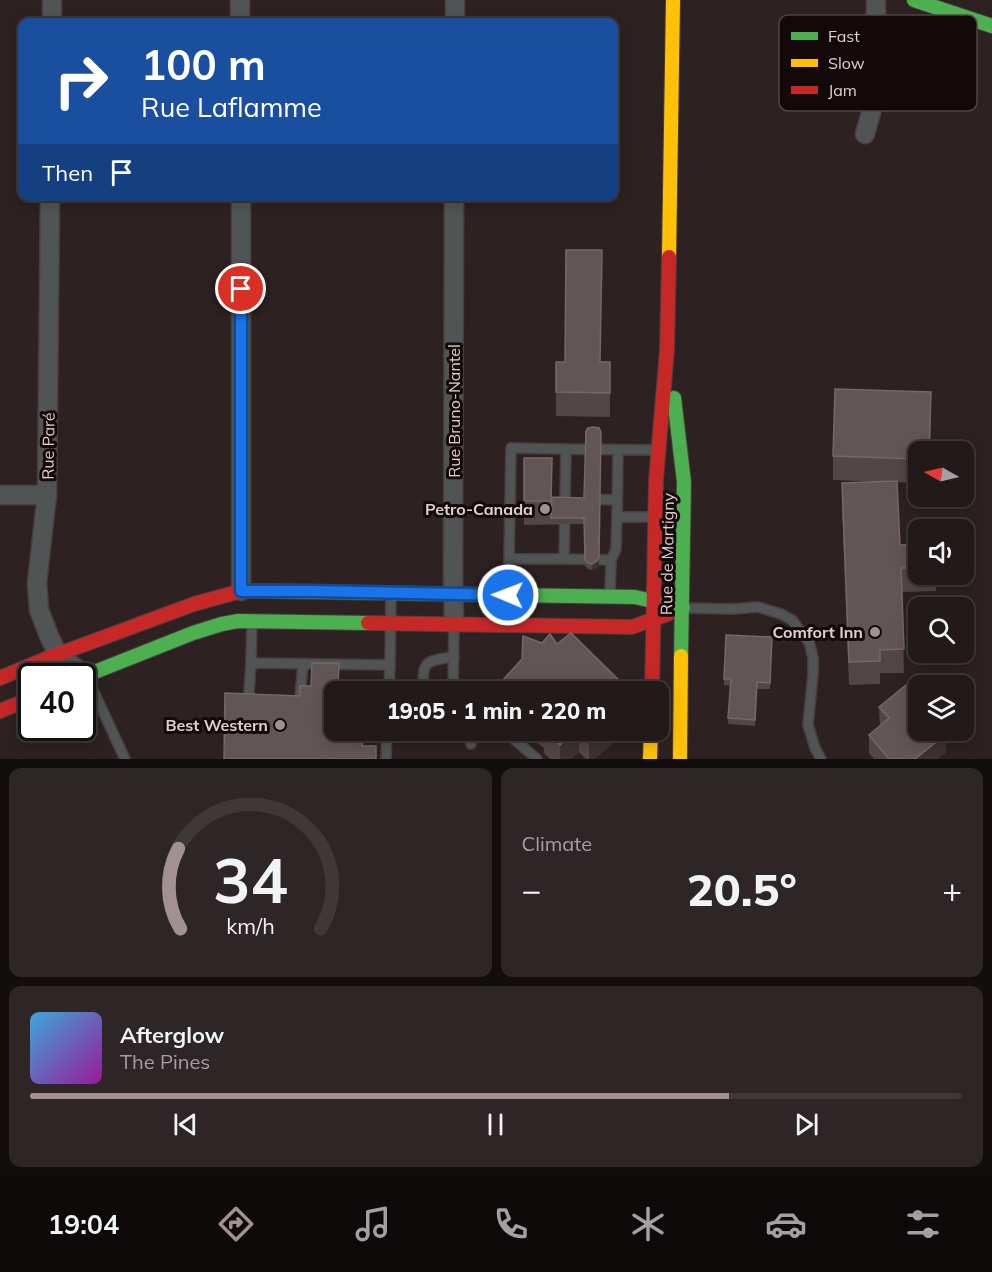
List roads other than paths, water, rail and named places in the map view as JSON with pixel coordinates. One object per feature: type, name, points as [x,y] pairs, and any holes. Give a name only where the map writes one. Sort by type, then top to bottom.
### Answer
[{"type":"street","points":[[52,0],[52,18]]},
{"type":"street","points":[[240,0],[240,18]]},
{"type":"street","points":[[454,0],[454,18]]},
{"type":"street","name":"Rue de Martigny","points":[[652,681],[658,450],[667,350],[673,0]]},
{"type":"street","points":[[876,0],[876,15]]},
{"type":"street","points":[[914,0],[959,15]]},
{"type":"street","points":[[977,21],[992,26]]},
{"type":"street","points":[[865,134],[871,111]]},
{"type":"street","name":"Rue Paré","points":[[50,201],[47,495],[37,582],[39,610],[58,655]]},
{"type":"street","points":[[241,201],[241,591]]},
{"type":"street","name":"Rue Bruno-Nantel","points":[[454,201],[454,624]]},
{"type":"street","name":"Rue de Martigny","points":[[667,350],[684,482],[680,759]]},
{"type":"street","points":[[0,495],[47,495]]},
{"type":"street","points":[[0,678],[194,604],[241,591],[635,597],[683,608]]},
{"type":"street","points":[[96,672],[208,628],[230,622],[632,627],[683,608]]},
{"type":"street","points":[[58,655],[68,663]]},
{"type":"street","points":[[0,711],[18,704]]},
{"type":"street","points":[[650,759],[651,741]]},
{"type":"lane","points":[[508,595],[511,448],[681,451]]},
{"type":"lane","points":[[564,559],[566,449]]},
{"type":"lane","points":[[610,597],[611,560],[616,549],[618,450]]},
{"type":"lane","points":[[565,499],[617,500]]},
{"type":"lane","points":[[617,517],[684,517]]},
{"type":"lane","points":[[509,562],[510,559],[611,560]]},
{"type":"lane","points":[[389,681],[390,593]]},
{"type":"lane","points":[[683,608],[759,607],[792,620],[809,642],[813,658],[808,725],[821,759]]},
{"type":"lane","points":[[252,621],[248,710],[257,710]]},
{"type":"lane","points":[[453,681],[454,624]]},
{"type":"lane","points":[[423,681],[426,664],[429,661],[454,657]]},
{"type":"lane","points":[[251,663],[390,665]]},
{"type":"lane","points":[[292,706],[300,700],[303,664]]},
{"type":"lane","points":[[96,699],[125,759]]},
{"type":"lane","points":[[386,759],[387,741]]},
{"type":"lane","points":[[516,741],[537,759]]},
{"type":"place","name":"Petro-Canada","points":[[545,509]]},
{"type":"place","name":"Comfort Inn","points":[[875,632]]},
{"type":"place","name":"Best Western","points":[[280,725]]}]
